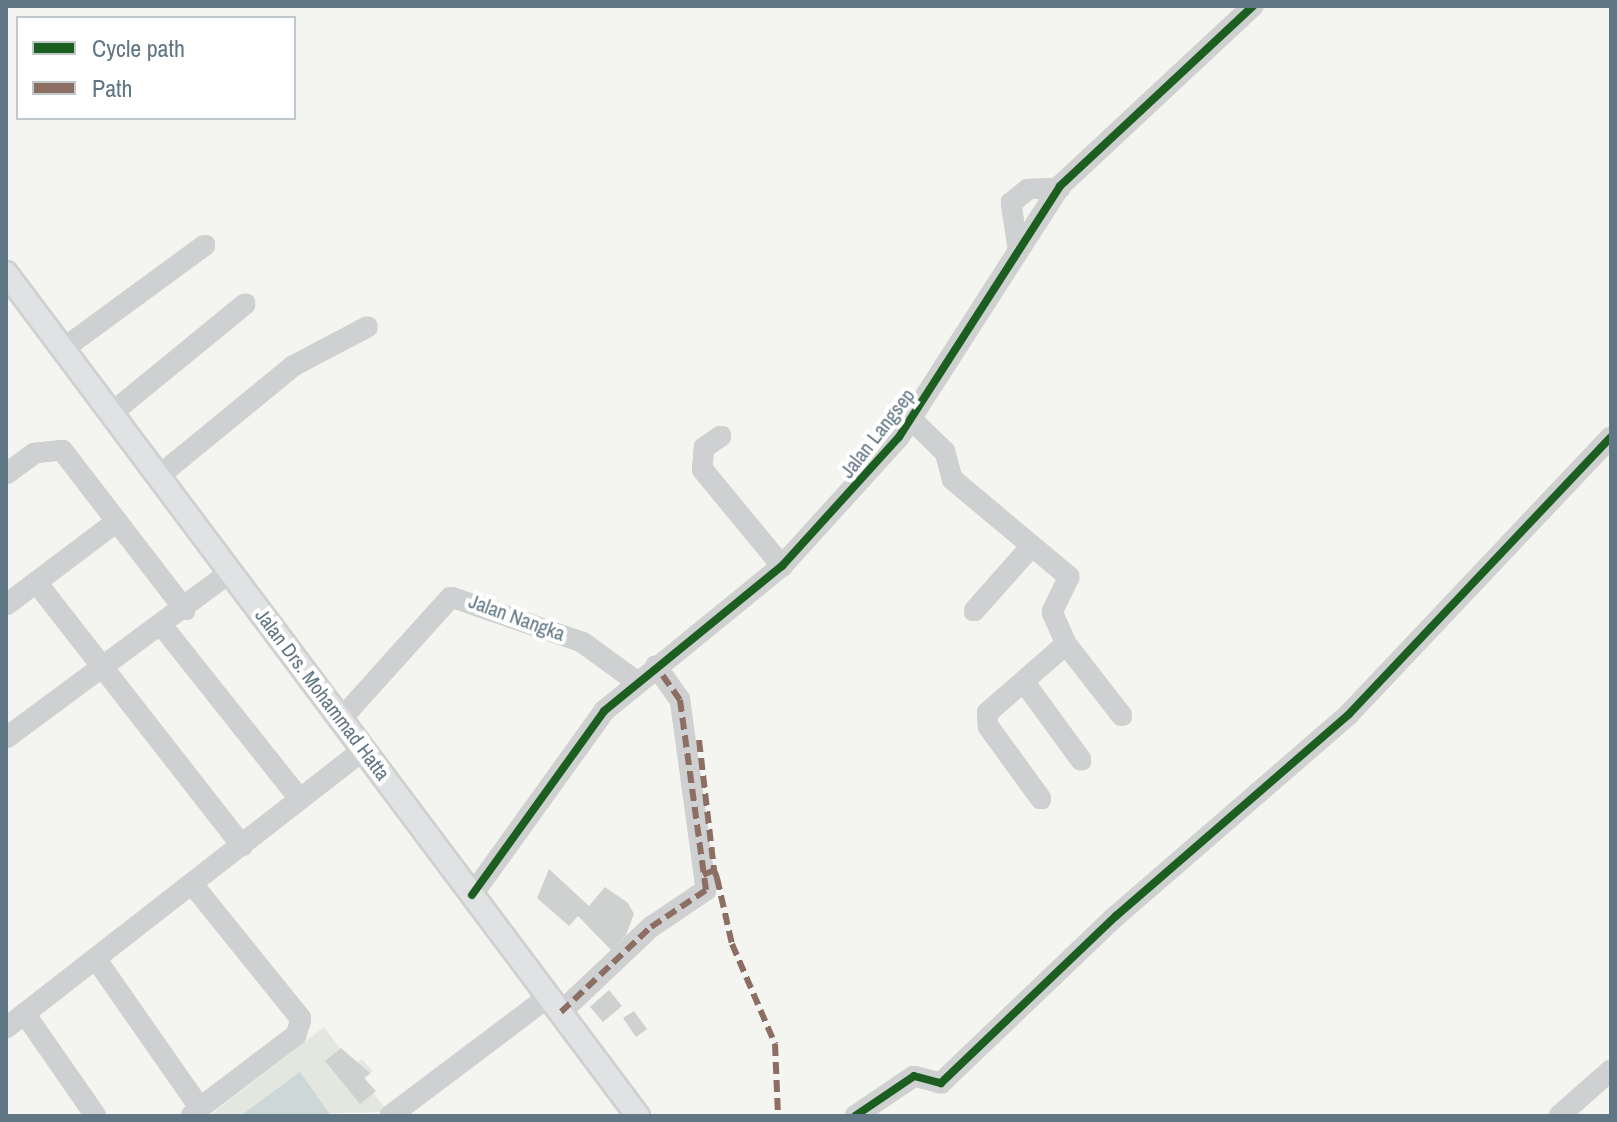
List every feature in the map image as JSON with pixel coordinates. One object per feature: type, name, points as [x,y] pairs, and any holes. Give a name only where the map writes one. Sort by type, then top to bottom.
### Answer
[{"type":"main road","name":"Jalan Drs. Mohammad Hatta","points":[[6,273],[638,1116]]},
{"type":"street","name":"Jalan Langsep","points":[[472,895],[584,733],[676,649],[782,566],[911,419],[1060,188],[1253,6]]},
{"type":"street","points":[[1018,249],[1011,203],[1028,189],[1060,188]]},
{"type":"street","points":[[63,349],[205,245]]},
{"type":"street","points":[[113,412],[245,304]]},
{"type":"street","points":[[160,475],[293,366],[367,327]]},
{"type":"street","points":[[911,419],[945,452],[952,479],[1030,548],[1069,577],[1052,612],[1066,644],[1122,716]]},
{"type":"street","points":[[721,436],[704,448],[702,469],[782,566]]},
{"type":"street","points":[[855,1116],[914,1076],[941,1083],[1116,916],[1349,714],[1611,437]]},
{"type":"street","points":[[6,474],[35,453],[62,450],[185,610]]},
{"type":"street","points":[[6,605],[116,522]]},
{"type":"street","points":[[974,611],[1030,548]]},
{"type":"street","points":[[6,738],[163,627],[232,571]]},
{"type":"street","points":[[36,582],[242,846]]},
{"type":"street","name":"Jalan Nangka","points":[[341,719],[451,597],[582,642],[637,682]]},
{"type":"street","points":[[163,627],[300,799]]},
{"type":"street","points":[[1041,799],[986,720],[1066,644]]},
{"type":"street","points":[[390,1116],[555,1004],[651,927],[706,890],[680,700],[656,666]]},
{"type":"street","points":[[1024,682],[1081,760]]},
{"type":"street","points":[[6,1028],[364,749]]},
{"type":"street","points":[[96,959],[196,1112],[296,1035],[301,1019],[193,885]]},
{"type":"street","points":[[25,1014],[96,1116]]},
{"type":"street","points":[[1559,1116],[1611,1070]]},
{"type":"shaded area","points":[[324,1027],[353,1066],[362,1059],[373,1071],[364,1080],[388,1112],[209,1116]]},
{"type":"shaded area","points":[[300,1072],[331,1116],[240,1116]]},
{"type":"building","points":[[549,869],[589,906],[605,887],[628,903],[634,914],[626,935],[611,950],[578,916],[569,926],[537,898]]},
{"type":"building","points":[[609,990],[622,1006],[603,1022],[590,1007]]},
{"type":"building","points":[[634,1011],[647,1029],[636,1037],[623,1018]]},
{"type":"building","points":[[341,1048],[370,1073],[364,1078],[376,1091],[360,1104],[325,1061]]},
{"type":"marked path","points":[[561,1012],[651,927],[706,890],[680,700],[656,666]]},
{"type":"marked path","points":[[699,740],[714,870]]},
{"type":"marked path","points":[[703,875],[714,870],[732,944],[775,1044],[778,1116]]},
{"type":"cycle path","points":[[472,895],[604,711],[782,566],[899,437],[1060,186],[1253,6]]},
{"type":"cycle path","points":[[855,1116],[914,1076],[941,1083],[1116,916],[1349,714],[1611,437]]}]
